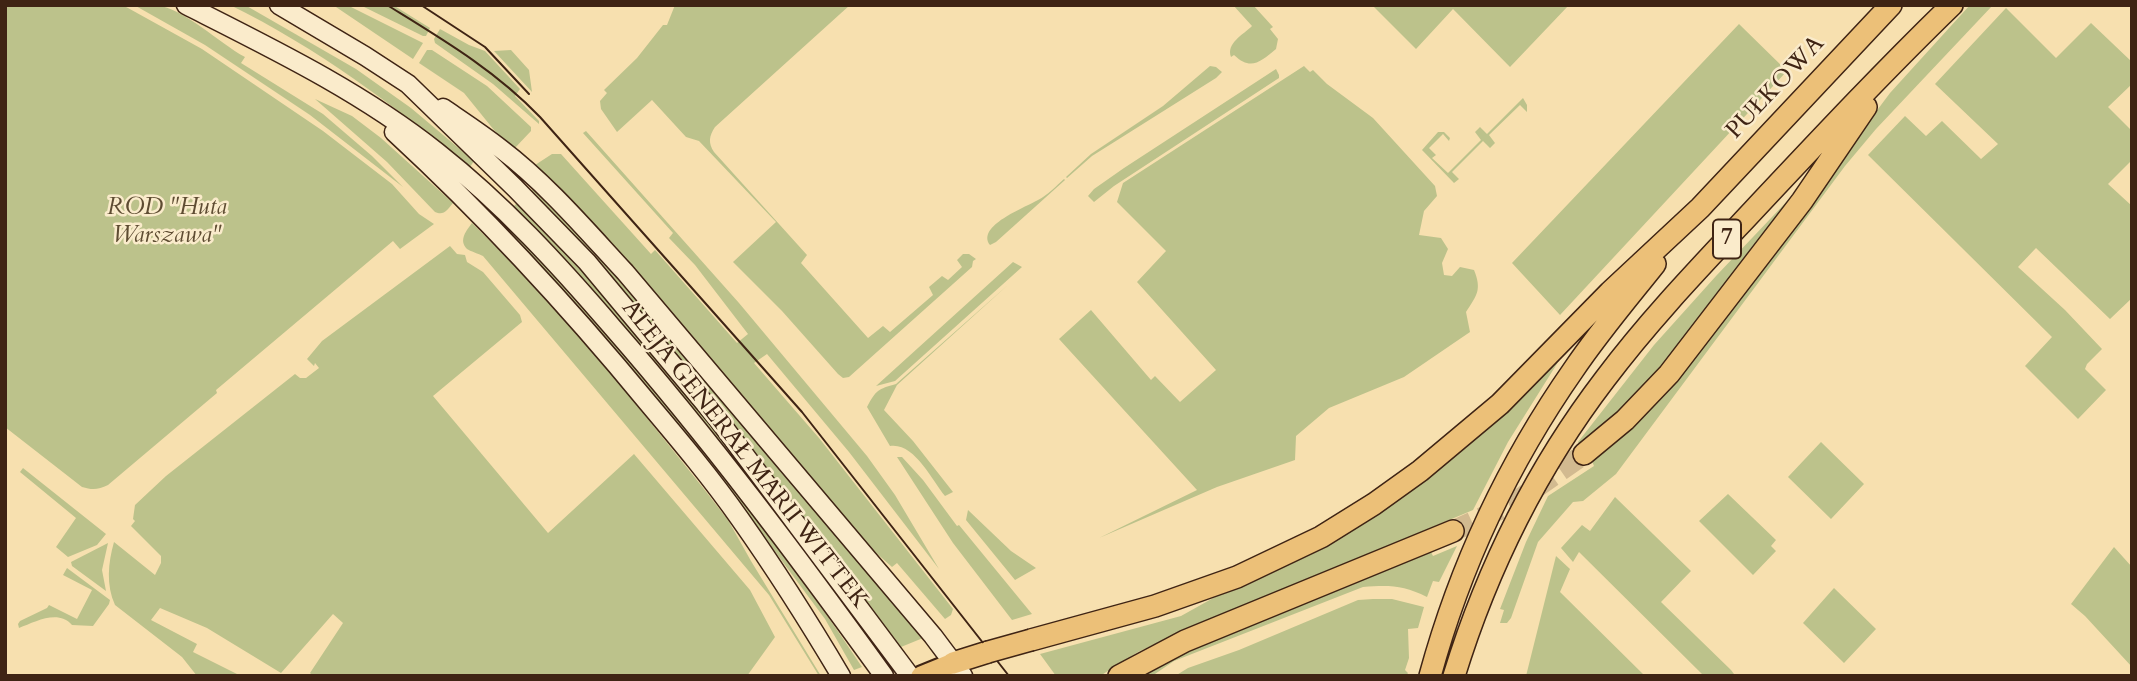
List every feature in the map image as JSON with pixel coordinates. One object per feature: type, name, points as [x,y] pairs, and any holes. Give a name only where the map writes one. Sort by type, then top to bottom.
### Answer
[{"type":"highway","name":"PUŁKOWA","points":[[1699,208],[1891,5]]},
{"type":"highway","name":"7","points":[[1454,676],[1480,602],[1518,517],[1549,461],[1586,404],[1618,361],[1665,307],[1901,55],[1952,5]]},
{"type":"highway","points":[[1584,454],[1641,404],[1688,350],[1802,201],[1901,55]]},
{"type":"highway","points":[[958,669],[988,652],[1155,606],[1237,578],[1303,547],[1374,504],[1426,467],[1492,411],[1610,292],[1699,208]]},
{"type":"highway","name":"7","points":[[1430,676],[1464,571],[1528,440],[1593,341],[1699,208]]},
{"type":"highway","points":[[1119,676],[1196,636],[1453,531]]},
{"type":"main road","name":"ALEJA GENERAŁ MARII WITTEK","points":[[186,5],[347,89],[402,126],[498,204],[564,272],[700,431],[884,676]]},
{"type":"main road","name":"ALEJA GENERAŁ MARII WITTEK","points":[[279,5],[408,84],[587,262],[717,418],[910,676]]},
{"type":"main road","points":[[408,84],[502,150],[530,174],[625,272],[958,669],[921,676]]},
{"type":"main road","points":[[347,89],[482,218],[571,312],[679,439],[740,518],[799,606],[841,676]]},
{"type":"green space","name":"ROD \"Huta Warszawa\"","points":[[5,5],[122,5],[128,8],[202,49],[323,131],[392,184],[419,214],[434,224],[400,249],[393,241],[108,485],[98,489],[82,487],[5,427]]},
{"type":"green space","points":[[134,5],[167,8],[202,27],[245,57],[241,63],[323,114],[403,187],[310,115],[205,45]]},
{"type":"green space","points":[[230,5],[245,5],[356,69],[411,108],[474,161],[470,167],[325,59]]},
{"type":"green space","points":[[333,5],[347,5],[423,43],[413,59]]},
{"type":"green space","points":[[360,5],[393,5],[430,28],[426,36],[423,36]]},
{"type":"green space","points":[[675,5],[850,5],[715,127],[710,143],[714,152],[807,255],[801,263],[868,338],[883,326],[890,332],[933,295],[929,287],[942,276],[948,280],[962,267],[957,260],[963,254],[969,254],[976,259],[972,267],[849,377],[843,378],[838,374],[782,311],[733,262],[776,222],[699,141],[686,137],[652,100],[617,132],[601,109],[600,101],[607,93],[604,90],[637,58],[663,25],[667,25]]},
{"type":"green space","points":[[1233,5],[1253,5],[1273,27],[1270,29],[1278,39],[1276,49],[1260,61],[1251,64],[1234,55],[1231,57],[1233,43],[1252,26]]},
{"type":"green space","points":[[1372,5],[1569,5],[1510,67],[1453,9],[1416,49]]},
{"type":"green space","points":[[1970,5],[1993,5],[1876,129],[1845,166],[1616,474],[1583,501],[1573,502],[1538,542],[1511,618],[1507,623],[1500,623],[1504,610],[1500,609],[1526,542],[1548,496],[1594,466],[1591,459],[1822,184],[1890,93]]},
{"type":"green space","points":[[2006,8],[2056,58],[2091,23],[2132,62],[2132,84],[2108,107],[2132,131],[2132,160],[2108,184],[2132,206],[2132,298],[2110,319],[2036,248],[2018,267],[2102,349],[2085,369],[2106,390],[2078,419],[2025,366],[2052,337],[1868,155],[1905,116],[1926,136],[1942,121],[1981,159],[1998,144],[1935,84]]},
{"type":"green space","points":[[1739,24],[1787,71],[1560,315],[1512,263]]},
{"type":"green space","points":[[440,29],[485,51],[520,89],[515,96],[539,124],[493,84],[435,43],[434,39]]},
{"type":"green space","points":[[427,50],[432,50],[487,86],[531,127],[531,131],[513,150],[464,93],[419,63]]},
{"type":"green space","points":[[511,50],[529,70],[532,92],[494,51]]},
{"type":"green space","points":[[1210,66],[1222,72],[1092,156],[1066,177],[1091,154],[1163,106]]},
{"type":"green space","points":[[1304,66],[1310,72],[1313,70],[1327,84],[1373,118],[1435,186],[1437,196],[1424,211],[1419,235],[1441,238],[1448,249],[1442,263],[1444,275],[1452,276],[1460,267],[1474,270],[1478,283],[1477,292],[1466,312],[1470,332],[1404,377],[1329,408],[1296,436],[1295,460],[1217,487],[1099,538],[1197,490],[1059,339],[1091,310],[1151,380],[1155,376],[1180,402],[1216,370],[1137,282],[1166,251],[1117,202],[1123,183]]},
{"type":"green space","points":[[1276,69],[1279,78],[1114,186],[1094,202],[1088,196],[1124,168]]},
{"type":"green space","points":[[1523,98],[1527,112],[1520,105],[1489,135],[1495,143],[1490,148],[1483,141],[1452,172],[1459,179],[1454,183],[1422,150],[1438,132],[1444,132],[1450,138],[1449,141],[1443,134],[1429,148],[1436,155],[1432,158],[1448,173],[1481,140],[1475,132],[1480,127],[1487,134]]},
{"type":"green space","points":[[315,99],[352,116],[381,138],[453,203],[443,213],[435,212],[387,162]]},
{"type":"green space","points":[[586,131],[739,303],[867,456],[895,495],[939,569],[849,452],[767,354],[754,363],[819,438],[953,609],[951,615],[945,619],[897,563],[892,567],[856,535],[532,167],[552,154],[561,154],[651,254],[655,250],[737,343],[748,334],[695,265],[669,238],[673,233],[583,133]]},
{"type":"green space","points":[[1064,179],[990,245],[987,238],[995,225],[1042,198]]},
{"type":"green space","points":[[533,189],[592,249],[923,638],[901,647],[728,417],[614,283],[531,191]]},
{"type":"green space","points":[[1790,198],[1681,347],[1624,409],[1579,445],[1578,442],[1654,345]]},
{"type":"green space","points":[[518,202],[581,268],[655,354],[864,627],[859,629],[572,268],[513,207]]},
{"type":"green space","points":[[502,219],[599,324],[692,434],[780,549],[862,667],[854,670],[825,619],[736,499],[666,411],[498,222]]},
{"type":"green space","points":[[472,223],[538,289],[602,362],[728,520],[821,676],[769,595],[483,256],[464,246],[463,239]]},
{"type":"green space","points":[[450,246],[457,254],[465,255],[467,262],[483,272],[520,315],[522,322],[433,396],[548,533],[634,454],[750,590],[775,637],[747,676],[313,676],[310,673],[343,623],[333,614],[281,673],[207,628],[160,608],[151,620],[197,644],[193,652],[241,676],[197,676],[182,657],[115,605],[109,574],[114,542],[155,575],[161,563],[161,556],[131,526],[135,521],[135,505],[166,476],[295,374],[306,378],[319,368],[307,359],[322,341]]},
{"type":"green space","points":[[1013,262],[1022,267],[895,381],[876,386]]},
{"type":"green space","points":[[1009,284],[897,385],[884,410],[913,441],[953,492],[945,496],[915,456],[899,446],[890,446],[867,407],[878,391],[896,384]]},
{"type":"green space","points":[[1565,351],[1508,442],[1473,510],[1173,636],[1138,652],[1100,676],[1056,676],[1040,654],[1181,616],[1423,481],[1467,447]]},
{"type":"green space","points":[[1821,442],[1864,484],[1831,519],[1788,477]]},
{"type":"green space","points":[[897,457],[902,457],[923,480],[957,526],[959,525],[1032,614],[1012,620],[953,543]]},
{"type":"green space","points":[[23,468],[106,534],[97,545],[68,557],[56,547],[76,518],[20,472]]},
{"type":"green space","points":[[1728,494],[1776,540],[1771,546],[1776,551],[1753,575],[1699,521]]},
{"type":"green space","points":[[1615,497],[1691,571],[1661,602],[1731,670],[1733,676],[1704,676],[1579,552],[1573,562],[1561,548],[1582,525],[1590,531]]},
{"type":"green space","points":[[968,510],[1011,551],[1036,568],[1015,580],[966,520]]},
{"type":"green space","points":[[108,543],[102,570],[106,591],[72,566],[71,562]]},
{"type":"green space","points":[[1457,546],[1439,582],[1433,581],[1427,597],[1396,587],[1363,587],[1174,661],[1152,676],[1138,676],[1156,663],[1430,550],[1433,556]]},
{"type":"green space","points":[[2114,547],[2132,567],[2132,667],[2071,604]]},
{"type":"green space","points":[[1556,556],[1570,569],[1560,592],[1645,676],[1526,676]]},
{"type":"green space","points":[[67,568],[110,600],[93,626],[72,625],[66,620],[53,617],[19,628],[20,621],[49,605],[77,619],[92,590],[63,575]]},
{"type":"green space","points":[[1834,588],[1876,629],[1844,663],[1803,623]]},
{"type":"green space","points":[[1392,599],[1424,607],[1418,628],[1408,629],[1409,658],[1406,676],[1175,676],[1188,668],[1239,650],[1358,600]]},
{"type":"tunnel","points":[[1453,531],[1514,503],[1584,454]]},
{"type":"tram line","points":[[387,5],[486,70],[540,117],[802,412],[1009,676]]},
{"type":"tram line","points":[[421,5],[485,47],[529,94]]}]
